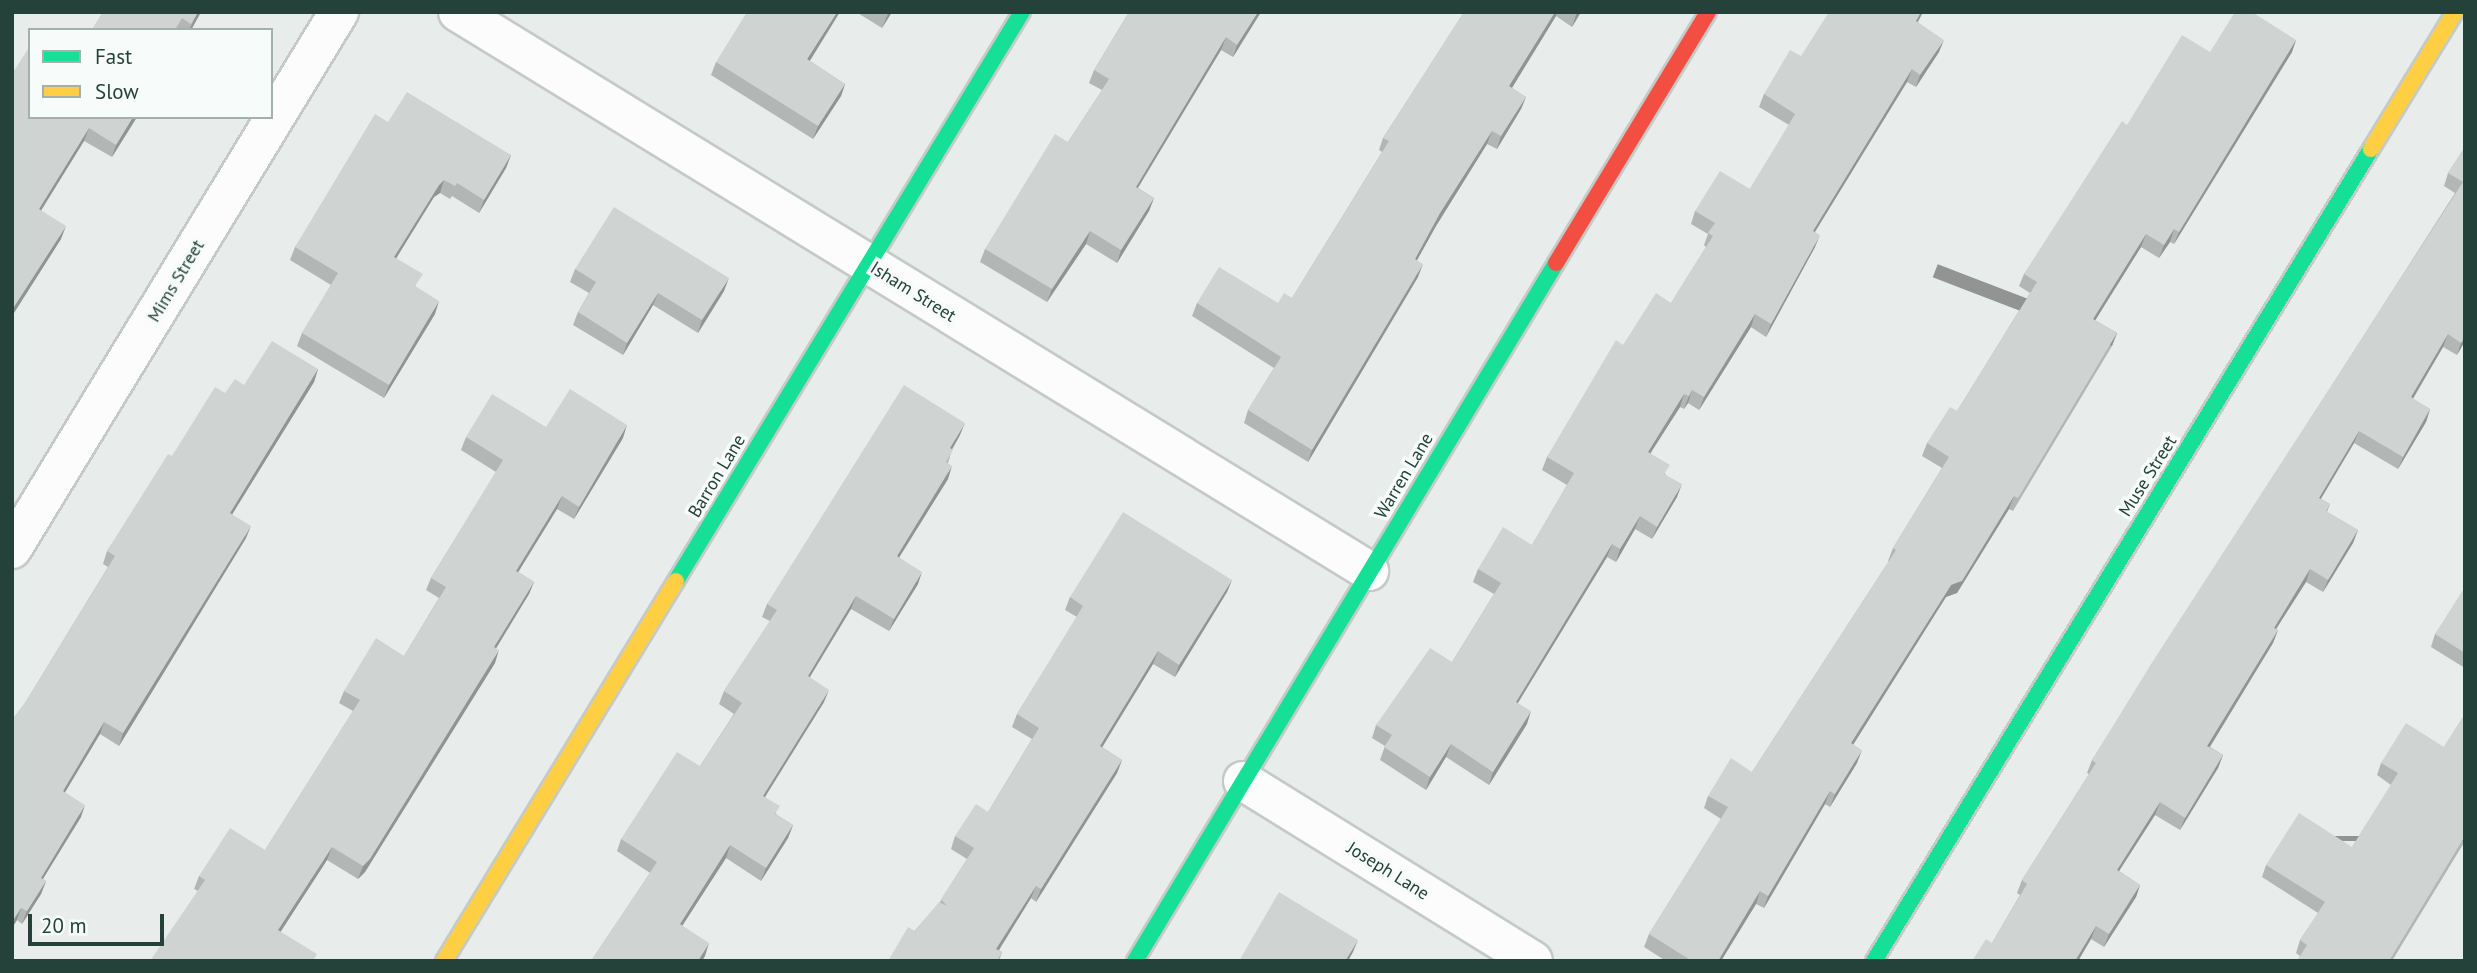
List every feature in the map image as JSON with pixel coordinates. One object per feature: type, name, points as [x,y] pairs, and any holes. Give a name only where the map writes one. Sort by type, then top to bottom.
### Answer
[{"type":"street","name":"Mims Street","points":[[12,550],[339,12]]},
{"type":"street","name":"Isham Street","points":[[458,12],[1369,571]]},
{"type":"street","name":"Barron Lane","points":[[444,961],[1023,12]]},
{"type":"street","name":"Warren Lane","points":[[1135,961],[1708,12]]},
{"type":"street","name":"Muse Street","points":[[1874,961],[2455,12]]},
{"type":"street","name":"Joseph Lane","points":[[1243,780],[1533,961]]},
{"type":"building","points":[[103,12],[198,12],[191,24],[182,18],[176,28],[93,28]]},
{"type":"building","points":[[747,12],[837,12],[807,59],[845,84],[818,126],[716,62]]},
{"type":"building","points":[[1129,12],[1258,12],[1237,45],[1226,37],[1136,187],[1154,198],[1121,250],[1090,231],[1052,289],[985,249],[1055,134],[1068,142],[1109,79],[1094,70]]},
{"type":"building","points":[[1464,12],[1555,12],[1509,86],[1526,97],[1501,136],[1492,131],[1440,213],[1415,259],[1423,264],[1312,450],[1248,410],[1281,357],[1197,303],[1219,267],[1278,303],[1284,293],[1292,298],[1389,141],[1383,138]]},
{"type":"building","points":[[1829,12],[1921,12],[1916,21],[1944,40],[1920,75],[1912,69],[1813,231],[1820,235],[1771,324],[1755,314],[1704,397],[1692,390],[1689,396],[1684,394],[1648,452],[1670,465],[1664,474],[1682,484],[1657,527],[1640,516],[1620,549],[1612,544],[1516,702],[1531,711],[1493,772],[1451,744],[1430,777],[1384,747],[1392,735],[1376,725],[1430,648],[1452,662],[1501,583],[1478,569],[1503,527],[1532,545],[1574,473],[1547,457],[1616,340],[1623,345],[1656,293],[1671,303],[1713,236],[1708,233],[1715,223],[1695,211],[1720,171],[1750,189],[1795,114],[1764,94],[1790,50],[1801,56]]},
{"type":"building","points":[[2235,12],[2252,12],[2296,40],[2179,232],[2174,229],[2164,245],[2146,234],[2093,319],[2117,333],[2018,498],[2014,496],[1962,581],[1951,585],[1851,743],[1862,750],[1835,794],[1830,791],[1768,896],[1760,891],[1718,961],[1692,961],[1649,934],[1728,807],[1708,796],[1731,758],[1752,772],[1896,550],[1893,548],[1949,457],[1927,443],[1950,407],[1957,411],[2037,282],[2024,274],[2122,121],[2127,125],[2182,35],[2210,52]]},
{"type":"building","points":[[28,49],[28,119],[132,119],[116,145],[89,128],[39,209],[66,226],[12,310],[12,74]]},
{"type":"building","points":[[407,92],[511,155],[484,200],[457,183],[455,186],[444,180],[394,257],[423,274],[415,286],[439,301],[389,385],[302,333],[338,273],[295,247],[375,114],[388,122]]},
{"type":"building","points":[[2465,147],[2465,337],[2461,343],[2448,334],[2411,397],[2430,409],[2403,457],[2359,431],[2319,498],[2330,504],[2326,511],[2358,530],[2328,580],[2310,569],[2274,628],[2278,630],[2207,746],[2223,755],[2185,818],[2160,802],[2117,870],[2140,885],[2109,934],[2096,926],[2075,961],[1972,961],[1986,939],[1992,943],[2027,884],[2022,880],[2096,763],[2092,760],[2153,661],[2463,182],[2448,173]]},
{"type":"building","points":[[614,207],[729,278],[702,320],[658,293],[627,343],[578,312],[596,282],[575,269]]},
{"type":"building","points":[[272,341],[318,369],[230,513],[251,526],[123,733],[104,722],[63,791],[85,805],[41,878],[46,881],[27,911],[21,908],[12,922],[12,720],[115,556],[107,551],[168,454],[172,456],[215,387],[225,393],[235,379],[244,385]]},
{"type":"building","points":[[904,385],[965,423],[950,448],[953,450],[946,462],[952,466],[897,556],[922,572],[894,619],[856,596],[808,676],[829,690],[763,796],[780,806],[775,814],[793,825],[766,868],[730,845],[680,924],[709,943],[698,961],[591,961],[657,862],[621,839],[677,752],[700,766],[742,703],[724,691],[777,610],[767,604]]},
{"type":"building","points":[[570,389],[627,425],[579,507],[562,496],[516,571],[534,582],[494,647],[499,650],[370,859],[363,866],[332,847],[278,930],[317,954],[313,961],[150,961],[205,880],[199,876],[230,828],[265,850],[360,700],[344,691],[376,638],[404,656],[446,587],[431,578],[503,460],[466,437],[492,394],[546,427]]},
{"type":"building","points":[[1123,512],[1232,580],[1179,665],[1158,651],[1100,746],[1122,760],[1041,889],[1036,886],[996,949],[1002,952],[997,961],[888,961],[908,927],[915,931],[939,902],[947,906],[941,899],[974,848],[955,836],[976,804],[988,812],[1039,728],[1017,714],[1083,606],[1070,597]]},
{"type":"building","points":[[2463,590],[2465,592],[2465,653],[2435,634]]},
{"type":"building","points":[[2465,714],[2465,836],[2389,961],[2297,961],[2307,945],[2300,940],[2325,902],[2266,865],[2299,813],[2352,847],[2398,773],[2381,763],[2406,723],[2444,747]]},
{"type":"building","points":[[1279,892],[1358,940],[1345,961],[1239,961]]},
{"type":"traffic: fast","points":[[676,581],[1022,12]]},
{"type":"traffic: fast","points":[[1874,961],[2371,149]]},
{"type":"traffic: fast","points":[[1135,961],[1556,263]]},
{"type":"traffic: slow","points":[[2371,149],[2455,12]]},
{"type":"traffic: slow","points":[[444,961],[676,581]]},
{"type":"traffic: jam","points":[[1556,263],[1708,12]]}]
